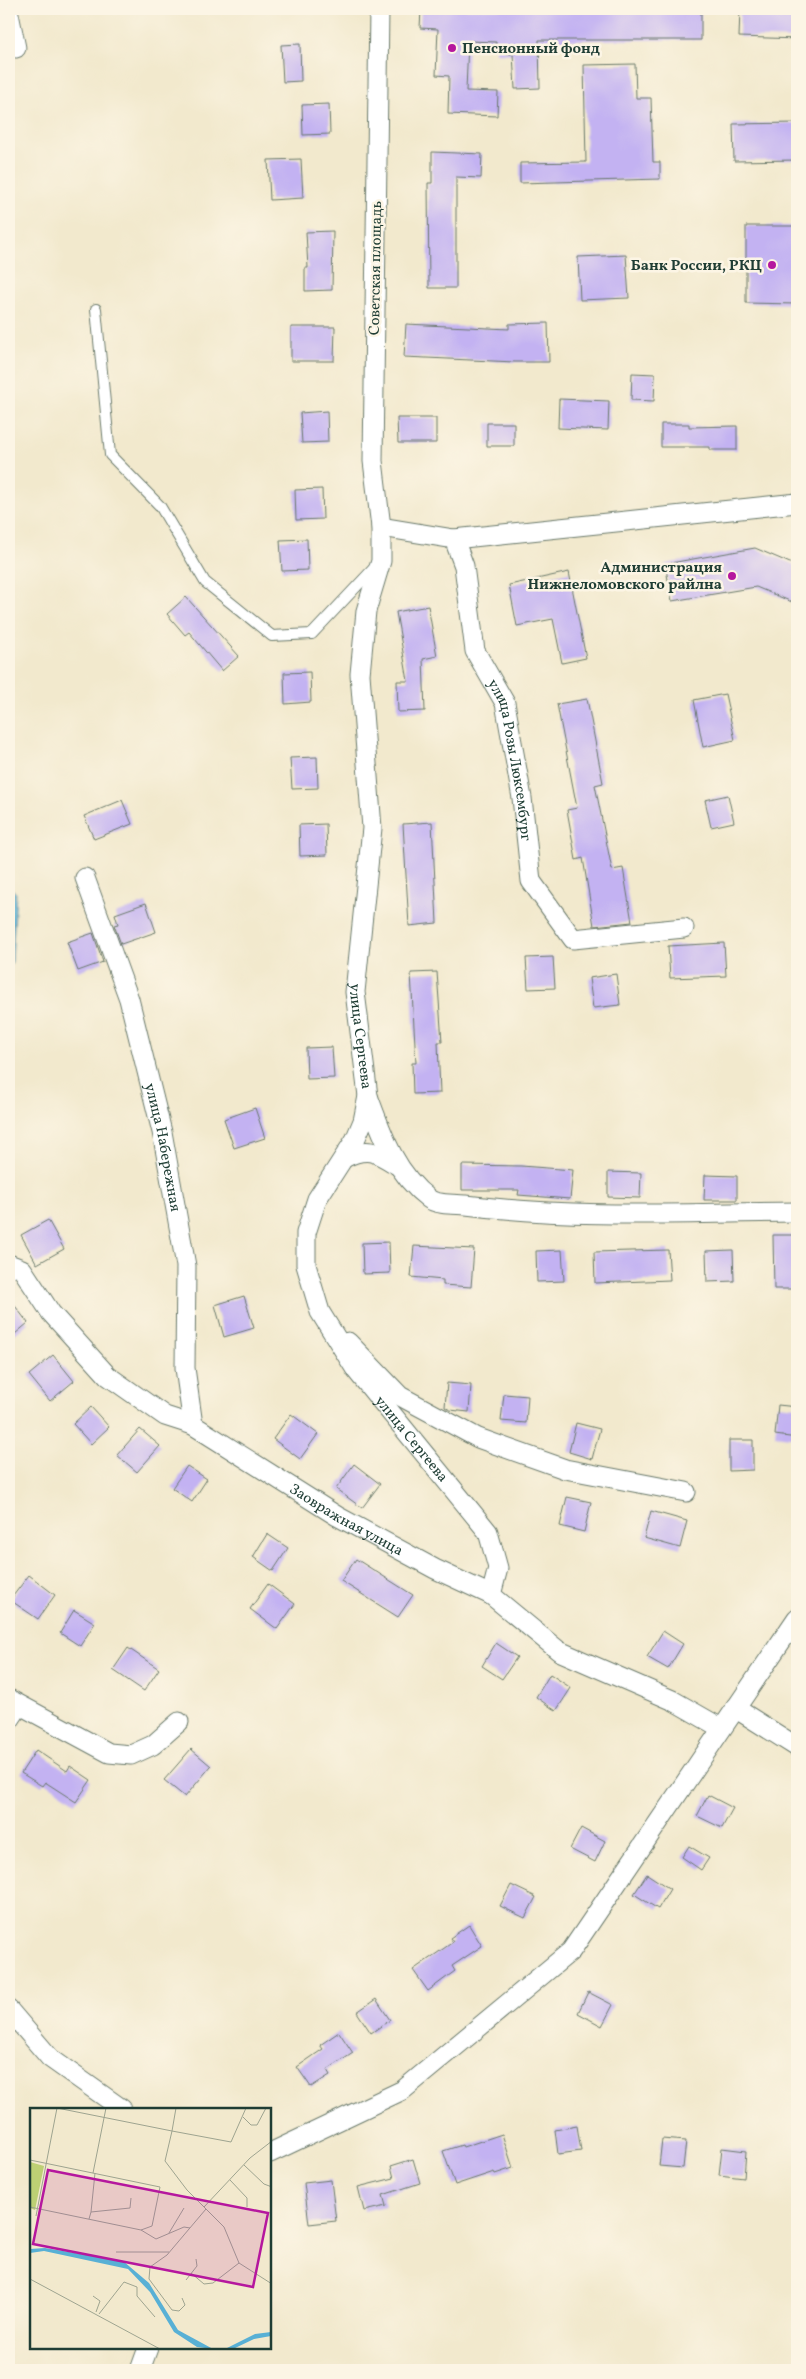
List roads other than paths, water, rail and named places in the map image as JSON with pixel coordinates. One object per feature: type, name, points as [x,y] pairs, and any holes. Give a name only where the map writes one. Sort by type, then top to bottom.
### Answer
[{"type":"street","name":"Советская площадь","points":[[379,9],[372,461],[381,527]]},
{"type":"street","points":[[9,14],[16,48]]},
{"type":"street","points":[[381,527],[454,539],[797,503]]},
{"type":"street","name":"улица Сергеева","points":[[381,527],[381,561],[366,611],[360,674],[372,828],[355,992],[368,1096],[363,1120],[344,1158],[317,1199],[306,1233],[306,1265],[320,1312],[356,1370],[488,1532],[498,1568],[491,1595]]},
{"type":"street","name":"улица Розы Люксембург","points":[[454,539],[464,566],[475,651],[505,703],[522,798],[531,881],[573,939],[684,928]]},
{"type":"street","name":"улица Набережная","points":[[85,878],[129,999],[162,1132],[186,1266],[185,1368],[193,1425]]},
{"type":"street","points":[[368,1096],[385,1141],[397,1165]]},
{"type":"street","points":[[344,1158],[357,1152],[368,1151],[380,1154],[397,1165],[430,1200],[483,1207],[574,1214],[797,1212]]},
{"type":"street","name":"Заовражная улица","points":[[9,1264],[22,1269],[51,1313],[108,1376],[165,1416],[193,1425],[337,1516],[435,1569],[491,1595],[559,1651],[672,1700],[721,1728]]},
{"type":"street","points":[[320,1312],[400,1396],[478,1438],[565,1469],[686,1492]]},
{"type":"street","points":[[271,2153],[403,2090],[571,1952],[797,1618]]},
{"type":"street","points":[[735,1708],[797,1747]]},
{"type":"street","points":[[12,1709],[109,1753],[131,1755],[153,1745],[179,1722]]},
{"type":"street","points":[[9,2010],[50,2058],[121,2108]]},
{"type":"street","points":[[140,2370],[148,2349]]},
{"type":"lane","points":[[96,309],[110,455],[160,506],[205,582],[272,636],[312,634],[381,561]]},
{"type":"water","points":[[9,886],[16,893],[12,962],[9,966]]},
{"type":"place","name":"Пенсионный фонд","points":[[452,48]]},
{"type":"place","name":"Банк России, РКЦ","points":[[772,265]]},
{"type":"place","name":"Администрация Нижнеломовского райлна","points":[[732,576]]}]
